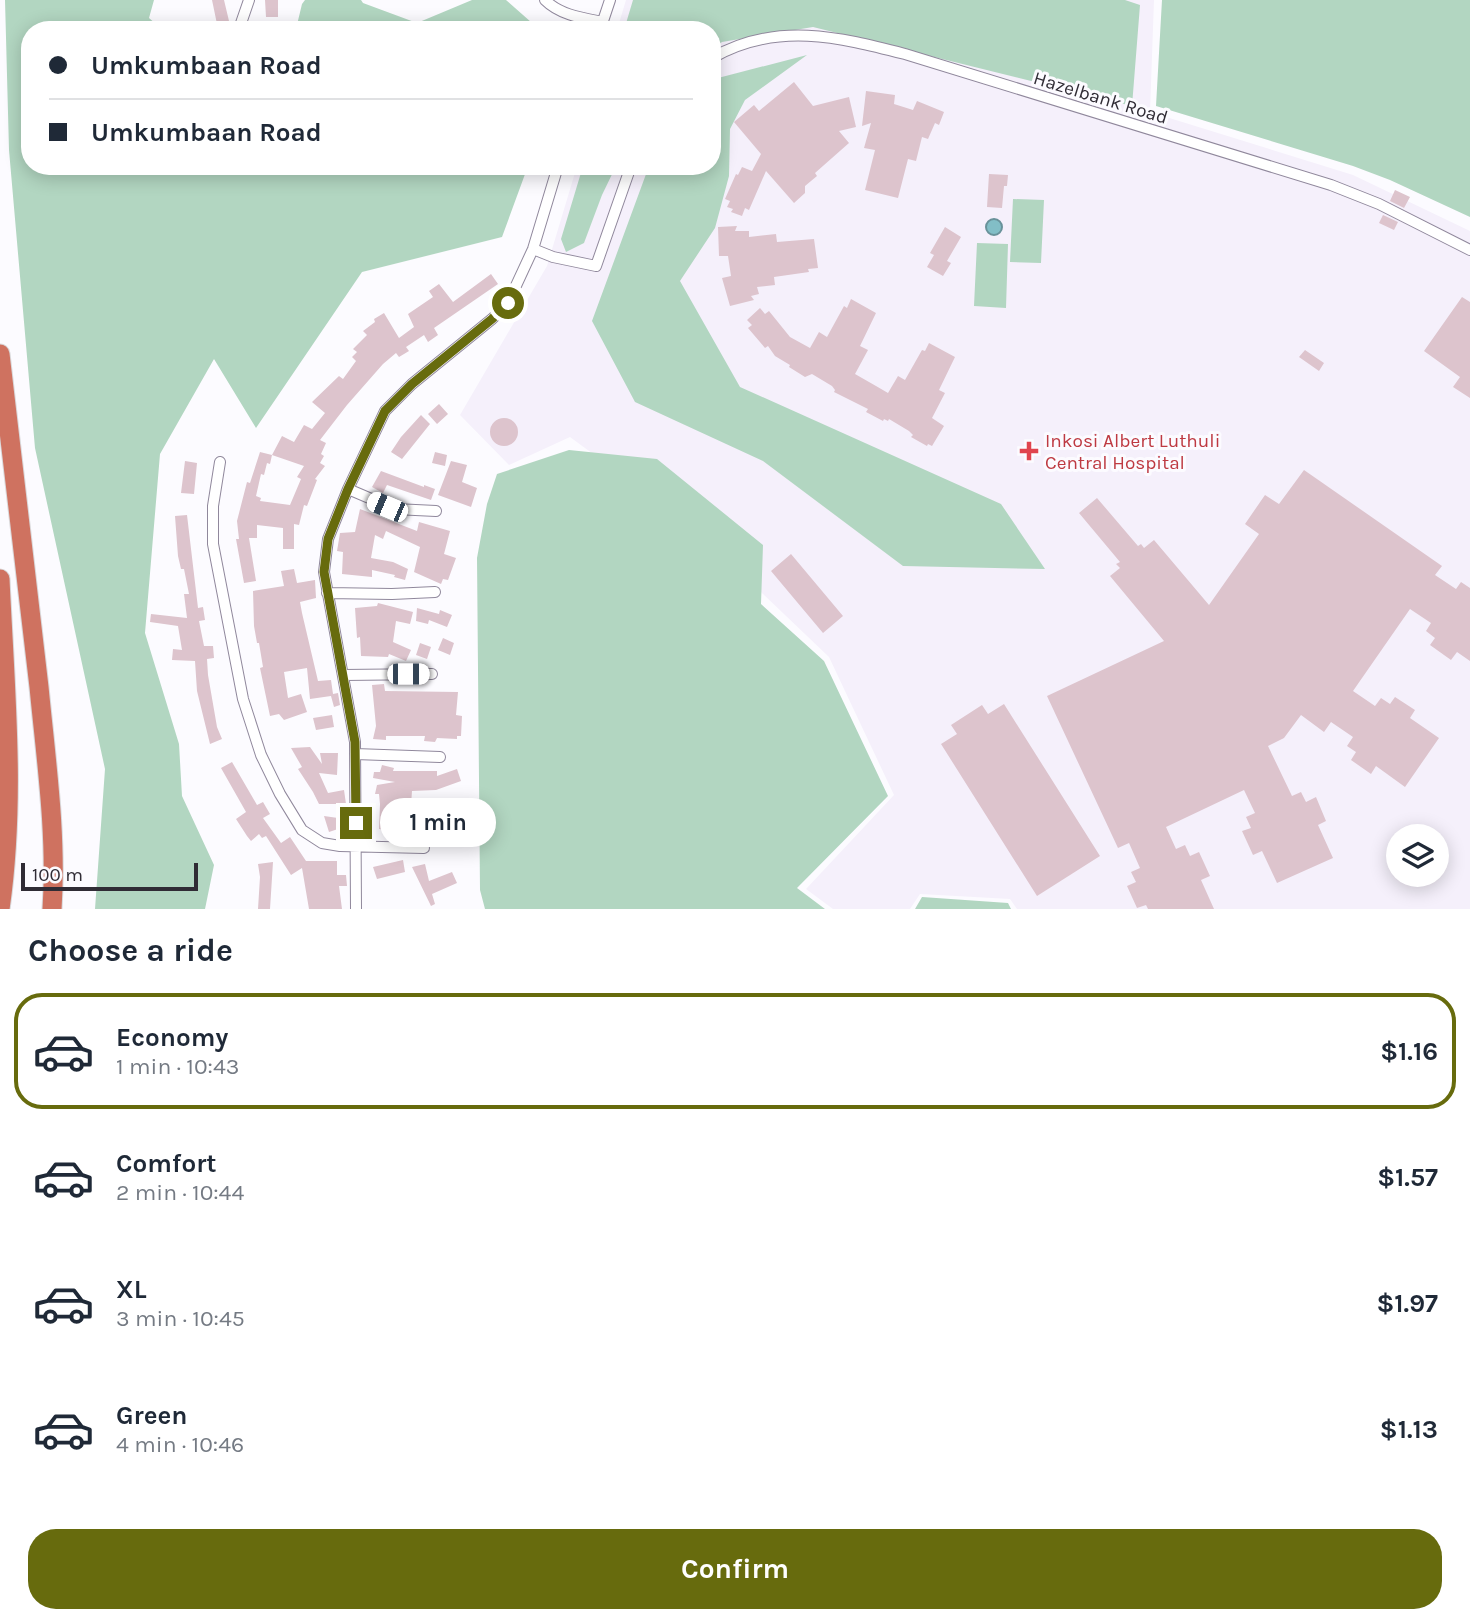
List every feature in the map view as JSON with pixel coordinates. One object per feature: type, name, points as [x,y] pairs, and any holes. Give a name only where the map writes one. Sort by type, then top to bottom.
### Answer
[{"type":"highway","points":[[0,354],[52,822],[52,909]]},
{"type":"highway","points":[[0,579],[10,792],[0,909]]},
{"type":"street","points":[[242,21],[249,0]]},
{"type":"street","points":[[545,0],[554,9],[588,21]]},
{"type":"street","points":[[603,21],[610,0]]},
{"type":"street","name":"Hazelbank Road","points":[[721,54],[741,45],[793,35],[820,35],[905,54],[1331,185],[1380,204],[1470,250]]},
{"type":"street","points":[[356,909],[355,754],[351,711],[324,572],[328,539],[385,411],[412,384],[508,303],[533,249],[555,175]]},
{"type":"street","points":[[533,249],[552,257],[596,266],[628,175]]},
{"type":"street","points":[[220,462],[213,506],[213,544],[251,730],[280,794],[302,830],[322,843],[424,848]]},
{"type":"street","points":[[348,489],[395,509],[436,512]]},
{"type":"street","points":[[327,593],[435,592]]},
{"type":"street","points":[[344,675],[432,674]]},
{"type":"street","points":[[355,754],[440,757]]},
{"type":"shaded area","name":"Inkosi Albert Luthuli Central Hospital","points":[[626,0],[1154,0],[1150,112],[1353,175],[1470,231],[1470,909],[1017,909],[1010,899],[920,894],[910,909],[833,909],[806,889],[894,795],[829,657],[695,529],[570,437],[509,465],[460,415],[547,266],[574,175],[721,175],[721,21],[620,21]]},
{"type":"green space","points":[[5,0],[154,0],[149,18],[152,21],[21,21],[21,175],[525,175],[502,237],[362,272],[256,428],[214,359],[160,454],[145,633],[179,744],[182,796],[214,865],[205,909],[95,909],[105,769],[35,448],[9,150]]},
{"type":"green space","points":[[305,0],[361,0],[412,21],[298,21]]},
{"type":"green space","points":[[472,0],[506,0],[530,21],[422,21]]},
{"type":"green space","points":[[633,0],[1125,0],[1140,5],[1132,106],[813,27],[721,43],[721,21],[627,21]]},
{"type":"green space","points":[[1162,0],[1470,0],[1470,217],[1353,166],[1156,106]]},
{"type":"green space","points":[[807,55],[745,100],[730,129],[729,176],[715,228],[680,281],[740,387],[1001,504],[1045,569],[903,566],[763,461],[635,402],[592,321],[646,175],[721,175],[721,77]]},
{"type":"green space","points":[[580,175],[612,175],[584,243],[566,252],[561,239]]},
{"type":"green space","points":[[1013,199],[1044,200],[1041,263],[1010,262]]},
{"type":"green space","points":[[977,243],[1008,244],[1006,308],[974,306]]},
{"type":"green space","points":[[569,450],[657,459],[763,545],[761,604],[824,661],[888,796],[797,888],[825,909],[485,909],[480,890],[477,558],[487,504],[497,474]]},
{"type":"green space","points":[[922,897],[1008,903],[1011,909],[915,909]]},
{"type":"water","points":[[994,219],[1000,221],[1000,233],[994,235],[988,233],[986,227],[988,221]]},
{"type":"building","points":[[212,0],[224,0],[229,21],[216,21]]},
{"type":"building","points":[[265,0],[278,0],[278,17],[266,17]]},
{"type":"building","points":[[794,82],[813,106],[849,97],[856,127],[839,131],[849,143],[815,173],[817,176],[805,186],[805,193],[794,203],[766,171],[749,210],[745,208],[742,216],[731,212],[733,209],[727,207],[730,201],[725,199],[736,174],[738,175],[742,167],[752,171],[761,154],[734,122],[754,105],[759,111]]},
{"type":"building","points":[[866,91],[895,95],[894,104],[913,110],[917,101],[944,112],[939,125],[935,123],[928,139],[922,137],[916,161],[908,159],[898,198],[865,190],[875,150],[864,148],[871,123],[862,126]]},
{"type":"building","points":[[989,174],[1008,175],[1002,208],[987,207]]},
{"type":"building","points":[[1395,190],[1410,197],[1404,208],[1390,201]]},
{"type":"building","points":[[1383,215],[1398,222],[1394,230],[1379,223]]},
{"type":"building","points":[[737,226],[735,231],[749,231],[749,237],[776,234],[777,242],[814,239],[818,268],[808,269],[809,272],[774,277],[775,285],[757,287],[759,294],[751,296],[754,300],[730,306],[722,278],[731,276],[728,256],[719,256],[718,227]]},
{"type":"building","points":[[945,227],[961,237],[947,261],[951,263],[943,276],[927,267],[934,255],[930,253]]},
{"type":"building","points":[[491,274],[498,284],[434,328],[438,335],[428,342],[424,335],[406,347],[409,351],[399,357],[396,353],[347,405],[320,440],[326,443],[320,463],[325,466],[315,479],[317,480],[307,506],[304,505],[299,525],[294,524],[294,549],[283,549],[283,528],[257,525],[257,538],[249,538],[256,581],[244,583],[236,539],[239,539],[237,521],[247,482],[250,483],[260,452],[272,455],[282,436],[294,442],[304,425],[312,429],[325,413],[312,402],[339,376],[343,379],[356,361],[352,357],[357,352],[353,349],[367,335],[363,331],[375,322],[374,319],[384,313],[399,338],[414,327],[408,314],[433,297],[429,291],[439,284],[453,302]],"holes":[[[272,455],[304,466],[297,477],[301,479],[290,505],[260,501],[261,498],[256,496],[261,474],[264,475]]]},
{"type":"building","points":[[1462,297],[1470,302],[1470,398],[1453,387],[1460,377],[1424,351]]},
{"type":"building","points":[[851,299],[876,313],[860,346],[868,350],[855,374],[888,393],[898,376],[905,380],[929,343],[955,357],[939,390],[945,393],[932,418],[944,426],[932,446],[911,437],[913,435],[909,431],[889,419],[883,421],[866,412],[868,409],[834,392],[832,386],[812,374],[805,377],[789,367],[790,365],[775,356],[768,346],[765,348],[748,328],[752,325],[747,320],[760,308],[765,314],[769,311],[790,337],[810,348],[819,332],[827,337],[844,306],[847,308]]},
{"type":"building","points":[[1305,350],[1324,363],[1319,371],[1299,357]]},
{"type":"building","points":[[439,404],[448,414],[437,424],[428,414]]},
{"type":"building","points":[[421,415],[430,424],[402,459],[391,452]]},
{"type":"building","points":[[504,418],[514,422],[518,432],[514,442],[504,446],[494,442],[490,432],[494,422]]},
{"type":"building","points":[[435,452],[447,455],[445,466],[432,463]]},
{"type":"building","points":[[185,461],[197,463],[194,494],[181,493]]},
{"type":"building","points":[[451,461],[467,465],[462,482],[477,488],[471,507],[438,495]]},
{"type":"building","points":[[1304,470],[1442,566],[1435,575],[1456,589],[1461,582],[1470,588],[1470,661],[1457,652],[1451,660],[1430,645],[1435,638],[1426,631],[1431,623],[1410,609],[1353,691],[1375,706],[1381,698],[1390,704],[1395,697],[1415,710],[1410,718],[1439,738],[1405,787],[1376,766],[1371,774],[1351,760],[1356,752],[1347,746],[1353,737],[1331,722],[1324,732],[1301,715],[1284,738],[1268,746],[1292,796],[1301,792],[1306,802],[1316,797],[1326,821],[1318,825],[1333,858],[1277,883],[1262,851],[1253,855],[1242,831],[1251,828],[1246,817],[1255,813],[1244,790],[1166,827],[1176,849],[1185,845],[1190,856],[1199,852],[1210,876],[1201,880],[1214,909],[1148,909],[1146,905],[1137,908],[1127,886],[1136,882],[1131,872],[1140,868],[1129,843],[1118,848],[1047,696],[1164,641],[1110,576],[1120,568],[1116,564],[1120,562],[1079,513],[1097,498],[1138,546],[1141,544],[1144,548],[1154,540],[1209,605],[1259,534],[1245,524],[1265,495],[1279,504]]},
{"type":"building","points":[[381,471],[435,489],[431,500],[387,485],[383,493],[372,487]]},
{"type":"building","points":[[360,509],[417,531],[419,522],[450,531],[444,554],[456,558],[448,580],[443,579],[441,584],[414,572],[420,547],[386,531],[383,539],[375,535],[371,558],[393,562],[408,569],[405,580],[372,570],[372,577],[342,574],[343,552],[337,551],[340,533],[355,532]]},
{"type":"building","points":[[187,515],[198,608],[203,607],[205,620],[199,621],[204,646],[213,646],[214,658],[207,659],[208,675],[217,727],[222,739],[210,744],[197,691],[195,661],[172,660],[173,649],[182,650],[178,626],[150,622],[151,614],[187,618],[184,594],[189,594],[184,569],[181,569],[178,556],[175,516]]},
{"type":"building","points":[[791,554],[843,616],[823,633],[771,571]]},
{"type":"building","points":[[294,569],[297,583],[315,580],[316,598],[300,602],[302,613],[318,681],[331,680],[333,694],[338,693],[340,705],[334,707],[331,696],[310,699],[307,668],[284,672],[288,698],[301,694],[307,712],[284,720],[279,714],[270,716],[254,626],[253,591],[284,586],[281,571]]},
{"type":"building","points":[[378,603],[413,612],[410,624],[396,621],[393,642],[411,650],[406,661],[389,654],[388,657],[361,656],[355,608],[377,606]]},
{"type":"building","points":[[417,608],[439,614],[440,610],[452,615],[447,627],[429,620],[428,624],[416,621]]},
{"type":"building","points":[[443,638],[454,643],[450,655],[438,650]]},
{"type":"building","points":[[420,643],[431,647],[427,659],[416,655]]},
{"type":"building","points":[[384,684],[385,691],[458,692],[456,715],[462,716],[461,736],[457,736],[457,739],[437,738],[435,742],[424,741],[425,736],[386,736],[386,740],[373,739],[376,726],[372,685]]},
{"type":"building","points":[[1004,704],[1100,856],[1037,896],[941,744],[957,734],[951,725],[982,705],[988,714]]},
{"type":"building","points":[[332,715],[334,727],[316,730],[313,718]]},
{"type":"building","points":[[310,747],[322,764],[320,753],[338,753],[337,775],[319,773],[328,793],[344,790],[346,804],[319,804],[298,769],[302,767],[291,748]]},
{"type":"building","points":[[232,762],[257,805],[263,802],[270,814],[263,818],[281,843],[290,837],[306,861],[337,861],[337,875],[346,875],[347,886],[339,886],[342,909],[309,909],[302,868],[291,875],[266,836],[262,838],[259,834],[251,841],[247,836],[236,819],[246,812],[221,768]]},
{"type":"building","points":[[382,765],[394,768],[393,771],[437,771],[437,776],[457,769],[461,781],[436,790],[412,791],[411,805],[413,819],[426,816],[427,820],[452,811],[456,823],[407,832],[379,829],[379,794],[375,794],[377,785],[395,782],[373,778],[374,772],[380,772]]},
{"type":"building","points":[[324,816],[338,818],[341,828],[329,832]]},
{"type":"building","points":[[403,860],[405,872],[377,879],[373,867]]},
{"type":"building","points":[[273,862],[270,909],[258,909],[258,864]]},
{"type":"building","points":[[425,864],[429,881],[452,872],[457,883],[432,894],[435,904],[431,906],[412,867]]},
{"type":"place","name":"Inkosi Albert Luthuli Central Hospital","points":[[1029,451]]},
{"type":"route","points":[[356,823],[355,742],[324,572],[328,539],[335,518],[385,411],[412,384],[508,303]]}]
